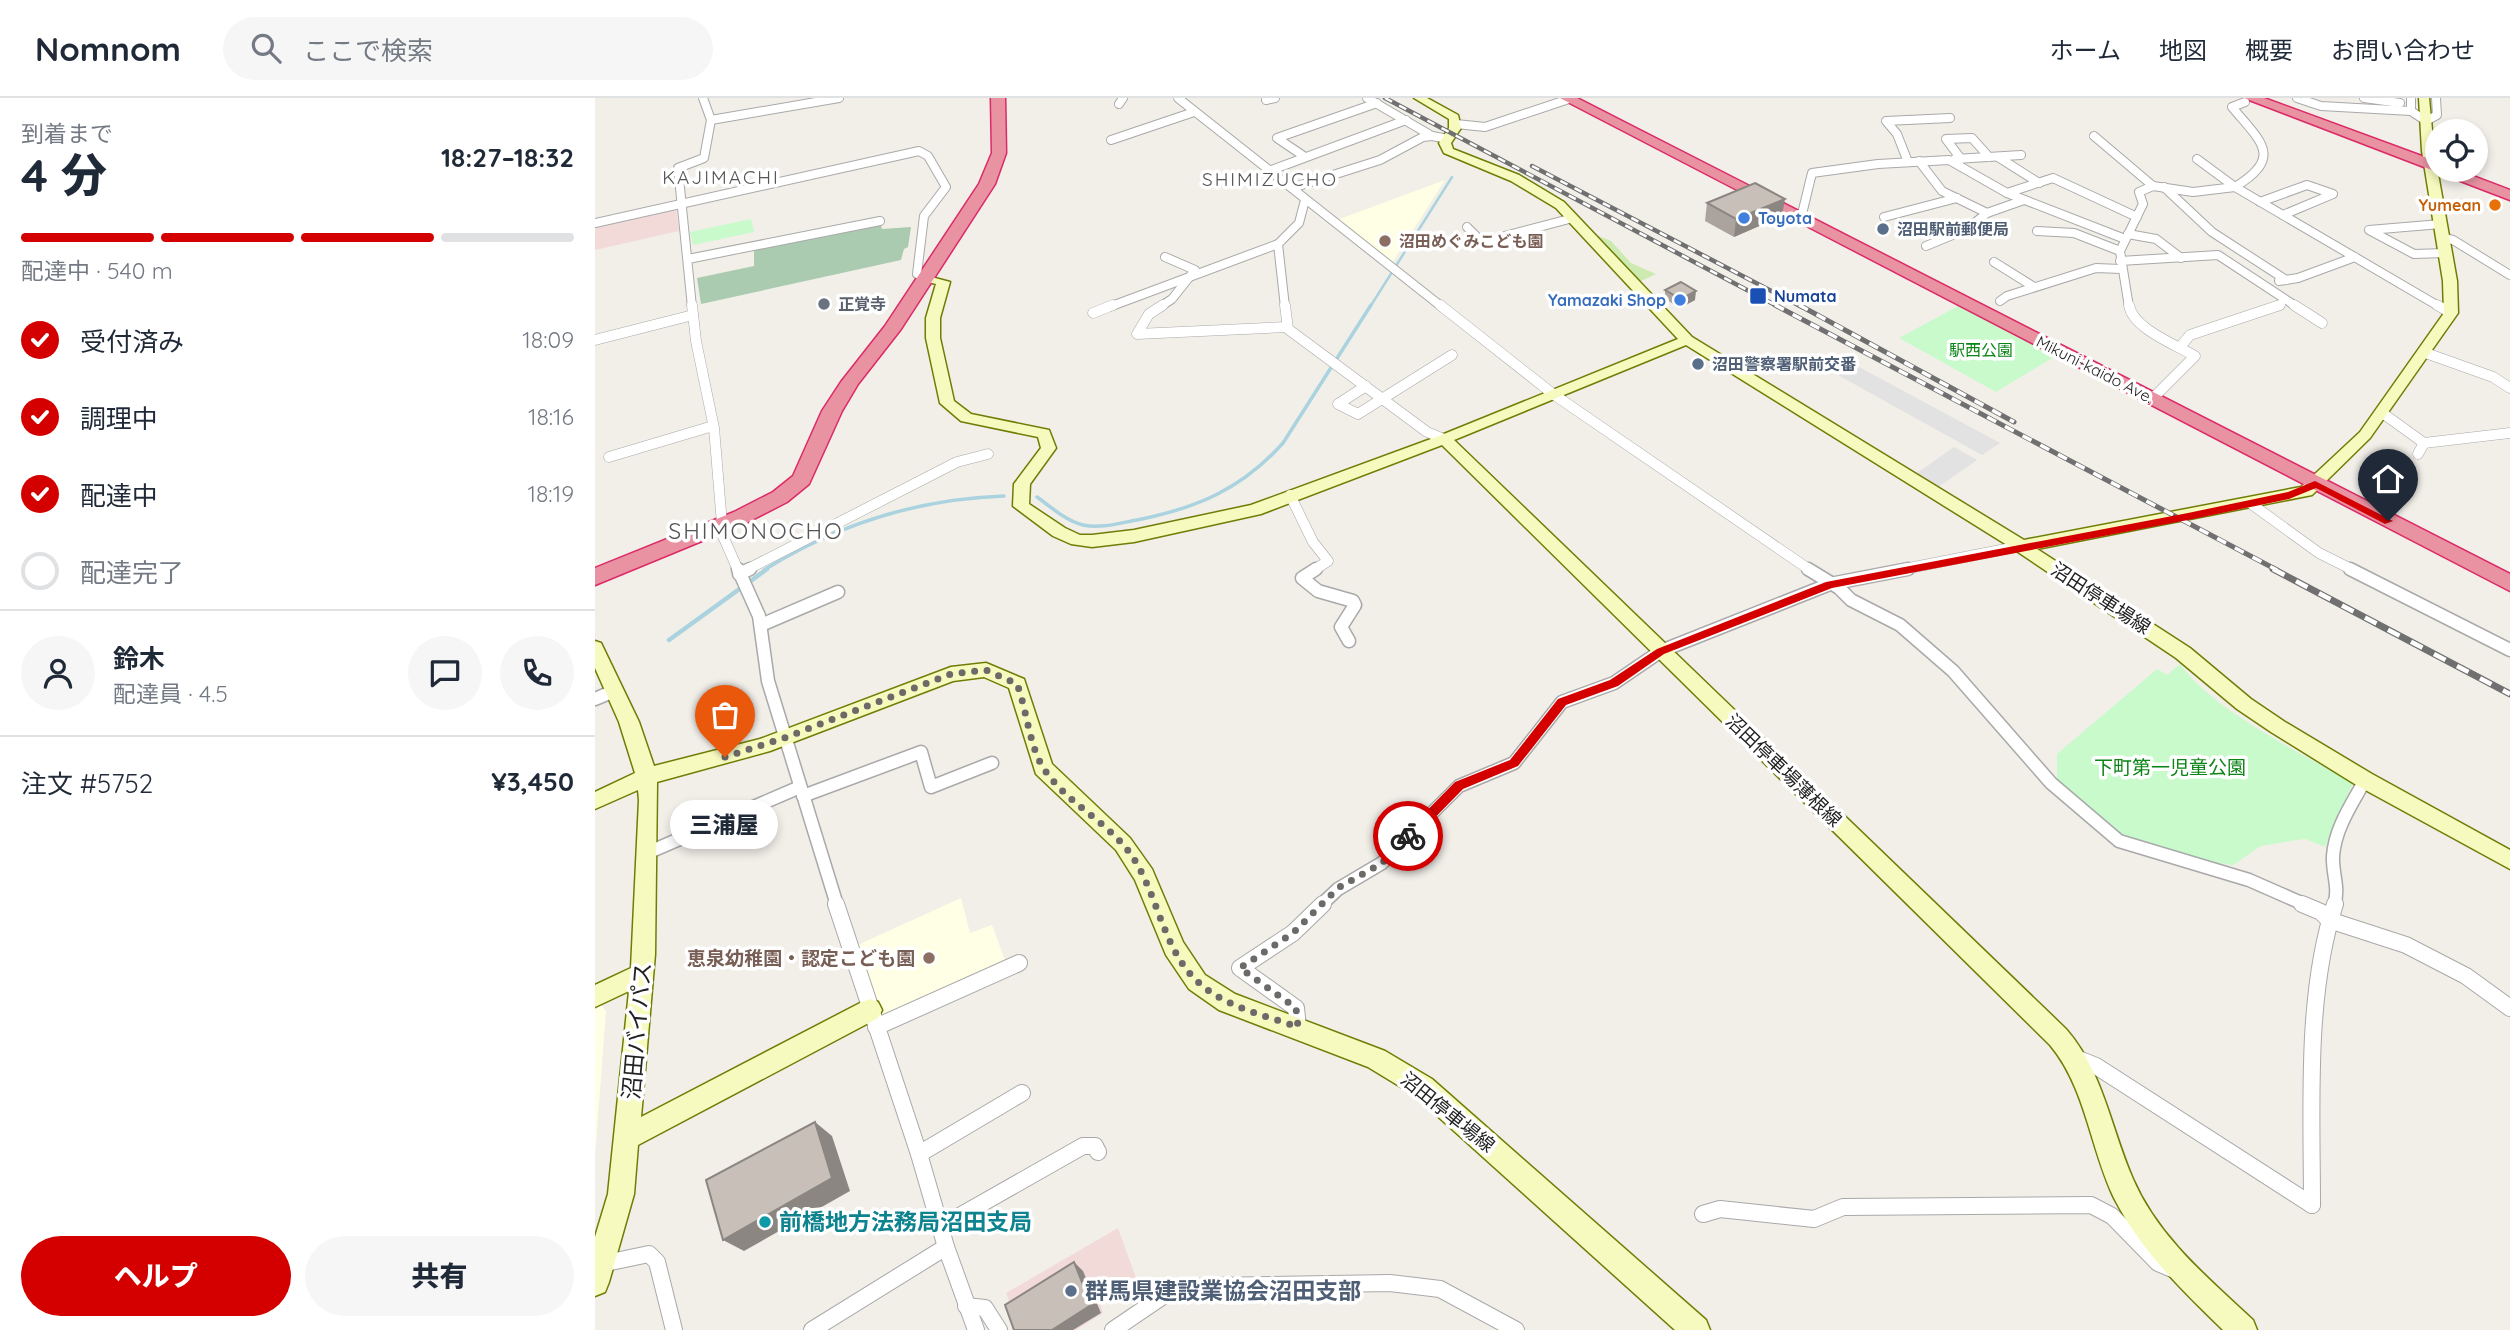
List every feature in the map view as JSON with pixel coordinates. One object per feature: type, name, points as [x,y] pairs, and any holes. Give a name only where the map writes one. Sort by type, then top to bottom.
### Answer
[{"type":"highway","points":[[595,577],[722,525],[780,497],[802,479],[832,411],[850,382],[893,329],[953,232],[977,202],[997,163],[1001,135],[998,98]]},
{"type":"highway","name":"Mikuni-kaido Ave.","points":[[1568,99],[2510,583]]},
{"type":"highway","points":[[2241,101],[2425,163]]},
{"type":"highway","points":[[2476,182],[2510,195]]},
{"type":"street","points":[[703,98],[711,120],[704,158],[678,168],[693,315],[713,426],[722,525],[761,625],[768,681],[784,738],[942,1226],[946,1247],[976,1330]]},
{"type":"street","points":[[763,98],[764,111]]},
{"type":"street","points":[[711,120],[839,98]]},
{"type":"street","points":[[1178,98],[1553,394],[1839,588],[1851,600],[1900,625],[1953,671],[2051,783],[2119,841],[2249,880],[2321,912],[2329,920],[2406,945],[2466,976],[2510,1008]]},
{"type":"street","points":[[1266,100],[1275,98]]},
{"type":"street","points":[[1367,98],[1431,136]]},
{"type":"street","points":[[1292,188],[1380,160],[1423,137],[1448,139],[1456,124],[1454,117],[1419,98]]},
{"type":"street","points":[[2297,98],[2321,106],[2414,103]]},
{"type":"street","points":[[2364,98],[2414,103]]},
{"type":"street","points":[[2430,119],[2437,115],[2436,98]]},
{"type":"street","points":[[1456,124],[1485,127],[1568,99]]},
{"type":"street","points":[[2152,399],[2195,356],[2143,325],[2130,313],[2120,261],[2127,236],[2143,204],[2139,192],[2153,187],[2193,192],[2235,187],[2256,174],[2264,160],[2261,142],[2232,107],[2241,101]]},
{"type":"street","points":[[1305,157],[1277,138],[1377,103]]},
{"type":"street","points":[[2414,103],[2425,120]]},
{"type":"street","points":[[1111,140],[1194,111]]},
{"type":"street","points":[[1908,162],[1897,134],[1886,121],[1950,118]]},
{"type":"street","points":[[1269,171],[1406,120]]},
{"type":"street","points":[[2094,136],[2153,187]]},
{"type":"street","points":[[1961,159],[1946,139],[1972,138],[1993,157],[2039,183]]},
{"type":"street","name":"沼田停車場線","points":[[1448,139],[1445,143],[1453,154],[1515,178],[1553,200],[1687,340],[2021,546],[2183,653],[2243,704],[2365,780],[2510,860]]},
{"type":"street","points":[[595,223],[919,151],[928,156],[946,187],[924,216],[916,274],[943,282],[933,318],[933,338],[947,403],[966,418],[1044,433],[1049,440],[1049,451],[1022,484],[1021,506],[1059,532],[1077,540],[1108,541],[1255,510],[1444,439],[1687,340]]},
{"type":"street","points":[[1801,218],[1809,176],[1812,173],[1919,161],[2021,155]]},
{"type":"street","points":[[2197,159],[2235,187],[2451,313]]},
{"type":"street","points":[[1949,160],[2024,200],[2127,236],[2155,239],[2181,258]]},
{"type":"street","points":[[1919,161],[1942,191],[1987,213]]},
{"type":"street","points":[[2007,192],[2053,178],[2137,217]]},
{"type":"street","points":[[1298,1027],[1296,1008],[1240,968],[1293,933],[1338,888],[1382,863],[1459,786],[1514,763],[1562,702],[1614,683],[1661,651],[1830,584],[2307,491],[2365,435],[2451,313],[2438,182]]},
{"type":"street","points":[[2260,202],[2307,185],[2333,194],[2283,215]]},
{"type":"street","points":[[2164,187],[2212,232],[2286,280]]},
{"type":"street","points":[[1884,217],[1957,198]]},
{"type":"street","points":[[1093,313],[1279,244],[1299,223],[1305,200]]},
{"type":"street","points":[[1926,246],[1967,229],[1987,213],[2024,200]]},
{"type":"street","points":[[1467,227],[1482,242],[1573,218]]},
{"type":"street","points":[[688,258],[880,220]]},
{"type":"street","points":[[2443,238],[2414,254],[2369,230],[2443,238],[2453,240],[2510,275]]},
{"type":"street","points":[[2036,231],[2074,233],[2120,261]]},
{"type":"street","points":[[1279,244],[1287,327]]},
{"type":"street","points":[[2000,301],[2034,287],[2120,261],[2218,256],[2322,323]]},
{"type":"street","points":[[1165,257],[1195,271],[1173,299],[1149,314],[1137,334],[1287,327],[1427,432],[1444,439]]},
{"type":"street","points":[[2263,284],[2286,280],[2355,257]]},
{"type":"street","points":[[1994,262],[2034,287]]},
{"type":"street","points":[[2180,347],[2190,335],[2280,305]]},
{"type":"street","points":[[595,340],[693,315]]},
{"type":"street","points":[[2423,352],[2493,377],[2510,388]]},
{"type":"street","points":[[1366,386],[1338,404],[1358,414],[1452,355]]},
{"type":"street","points":[[2381,412],[2424,443],[2510,433]]},
{"type":"street","points":[[609,457],[713,426]]},
{"type":"street","name":"沼田停車場薄根線","points":[[1444,439],[1939,919],[2076,1058],[2123,1188],[2150,1235],[2185,1275],[2243,1330]]},
{"type":"street","points":[[2418,454],[2424,443]]},
{"type":"street","points":[[739,574],[957,462],[988,454]]},
{"type":"street","points":[[1290,495],[1313,542],[1328,561],[1302,578],[1318,592],[1353,601],[1355,605],[1341,627],[1349,641]]},
{"type":"street","points":[[2250,503],[2319,552],[2510,650]]},
{"type":"street","points":[[761,625],[838,592]]},
{"type":"street","points":[[595,648],[648,776]]},
{"type":"street","name":"沼田停車場線","points":[[595,801],[648,776],[784,738],[951,674],[986,670],[1011,679],[1017,684],[1043,768],[1065,792],[1123,844],[1144,876],[1174,948],[1197,982],[1227,1002],[1298,1027],[1394,1068],[1423,1087],[1696,1330]]},
{"type":"street","points":[[595,699],[614,691]]},
{"type":"street","points":[[647,853],[801,791],[921,752],[932,788],[992,763]]},
{"type":"street","name":"沼田バイパス","points":[[598,1273],[621,1194],[642,974],[648,776]]},
{"type":"street","points":[[2076,1058],[2096,1066],[2312,1205],[2312,1062],[2325,936],[2338,893],[2333,858],[2338,830],[2365,780]]},
{"type":"street","points":[[626,1138],[873,1018],[1019,963]]},
{"type":"street","points":[[595,996],[642,974]]},
{"type":"street","points":[[919,1154],[1022,1093]]},
{"type":"street","points":[[942,1226],[1083,1146],[1095,1146],[1098,1152]]},
{"type":"street","points":[[1703,1214],[1720,1209],[1814,1219],[1843,1207],[2091,1205],[2112,1216],[2158,1263],[2185,1275]]},
{"type":"street","points":[[812,1330],[946,1247]]},
{"type":"street","points":[[598,1273],[649,1254],[657,1262],[674,1330]]},
{"type":"street","points":[[1113,1330],[1169,1292],[1192,1288],[1389,1283],[1440,1289],[1471,1303],[1516,1330]]},
{"type":"street","points":[[966,1306],[985,1308],[999,1330]]},
{"type":"shaded area","name":"沼田めぐみこども園","points":[[1445,180],[1392,263],[1337,220]]},
{"type":"shaded area","points":[[676,208],[679,231],[595,250],[595,225]]},
{"type":"shaded area","points":[[880,222],[882,229],[911,227],[908,247],[904,249],[901,260],[701,304],[697,278],[754,266],[754,245]]},
{"type":"shaded area","points":[[1839,362],[1854,370],[1859,367],[2000,443],[1982,455],[1827,369]]},
{"type":"shaded area","points":[[1954,447],[1977,460],[1934,490],[1913,476]]},
{"type":"shaded area","name":"恵泉幼稚園・認定こども園","points":[[961,898],[970,933],[992,925],[1008,968],[876,1027],[851,948]]},
{"type":"shaded area","points":[[600,1004],[606,1011],[595,1156],[595,1007]]},
{"type":"shaded area","points":[[1118,1228],[1136,1278],[1100,1302],[1103,1313],[1076,1330],[1021,1330],[1006,1293]]},
{"type":"green space","points":[[751,219],[754,232],[693,245],[690,232]]},
{"type":"green space","points":[[1594,234],[1611,241],[1631,263],[1656,274],[1637,283]]},
{"type":"green space","name":"駅西公園","points":[[1960,305],[2057,355],[1996,392],[1899,338]]},
{"type":"green space","name":"下町第一児童公園","points":[[2180,664],[2194,681],[2235,714],[2353,783],[2325,847],[2305,839],[2297,840],[2261,846],[2233,865],[2208,862],[2142,844],[2119,834],[2057,781],[2057,754],[2157,669],[2167,675]]},
{"type":"building","points":[[1755,183],[1785,199],[1736,219],[1707,203]]},
{"type":"building","points":[[1681,282],[1696,291],[1681,299],[1665,290]]},
{"type":"building","points":[[815,1122],[832,1178],[723,1240],[706,1180]]},
{"type":"building","name":"群馬県建設業協会沼田支部","points":[[1074,1262],[1091,1305],[1052,1330],[1014,1330],[1005,1305]]},
{"type":"waterway","points":[[1370,307],[1452,177]]},
{"type":"waterway","points":[[1037,497],[1077,523],[1104,526],[1179,509],[1235,484],[1283,443],[1371,305]]},
{"type":"waterway","points":[[764,570],[820,539],[879,517],[940,502],[1004,496]]},
{"type":"waterway","points":[[669,640],[767,569]]},
{"type":"railway","points":[[1385,98],[1779,307]]},
{"type":"railway","points":[[1532,166],[1802,307]]},
{"type":"railway","points":[[1775,305],[2277,570]]},
{"type":"railway","points":[[1799,305],[2014,422]]},
{"type":"railway","points":[[2273,569],[2510,694]]},
{"type":"way so far","points":[[725,757],[763,746],[951,674],[986,670],[1005,676],[1017,684],[1043,768],[1065,792],[1123,844],[1144,876],[1174,948],[1197,982],[1227,1002],[1298,1027],[1296,1008],[1240,968],[1293,933],[1338,888],[1382,863],[1408,836]]},
{"type":"place","name":"Yumean","points":[[2495,205]]},
{"type":"place","name":"Toyota","points":[[1744,218]]},
{"type":"place","name":"沼田駅前郵便局","points":[[1883,229]]},
{"type":"place","name":"沼田めぐみこども園","points":[[1385,241]]},
{"type":"place","name":"Numata","points":[[1758,296]]},
{"type":"place","name":"Yamazaki Shop","points":[[1680,300]]},
{"type":"place","name":"正覚寺","points":[[824,304]]},
{"type":"place","name":"沼田警察署駅前交番","points":[[1698,364]]},
{"type":"place","name":"三浦屋","points":[[725,757]]},
{"type":"place","name":"恵泉幼稚園・認定こども園","points":[[929,958]]},
{"type":"place","name":"前橋地方法務局沼田支局","points":[[765,1222]]},
{"type":"place","name":"群馬県建設業協会沼田支部","points":[[1071,1291]]},
{"type":"district","name":"KAJIMACHI","points":[[721,177]]},
{"type":"district","name":"SHIMIZUCHO","points":[[1270,179]]},
{"type":"district","name":"SHIMONOCHO","points":[[756,531]]},
{"type":"route","points":[[1408,836],[1459,786],[1514,763],[1562,702],[1614,683],[1661,651],[1830,584],[2188,516],[2307,491],[2315,484],[2388,521]]}]
